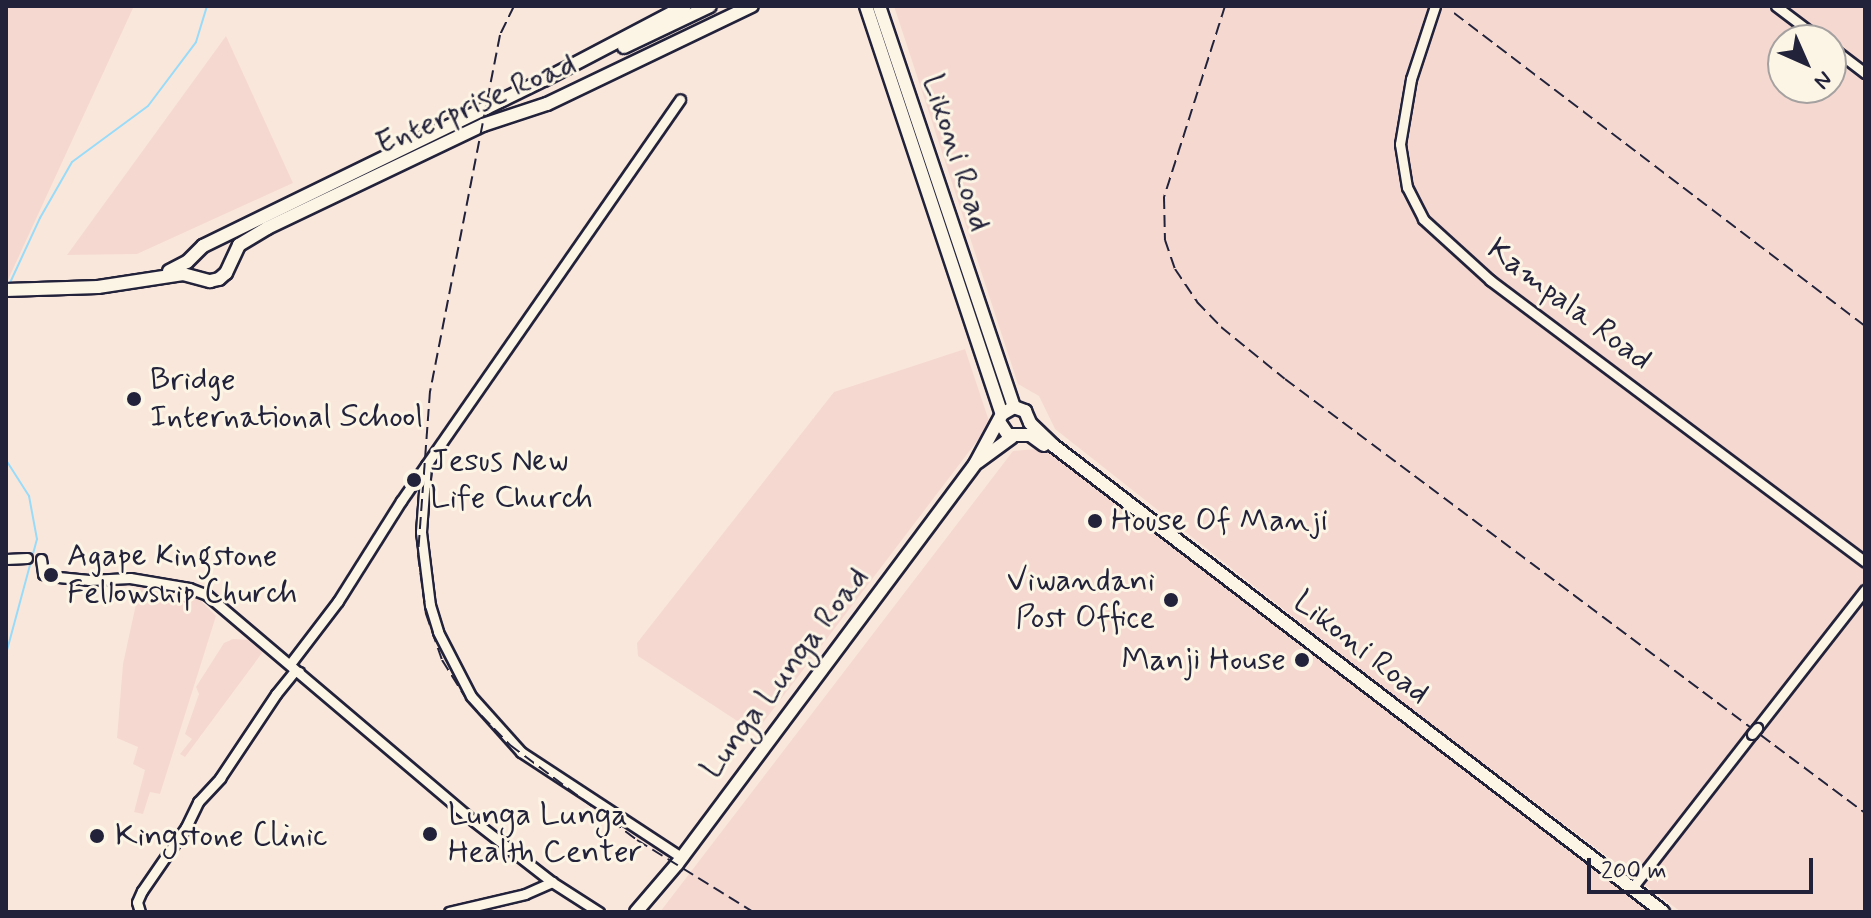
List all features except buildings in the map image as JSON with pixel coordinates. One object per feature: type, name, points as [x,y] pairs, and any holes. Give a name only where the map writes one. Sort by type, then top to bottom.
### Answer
[{"type":"street","name":"Enterprise Road","points":[[212,244],[544,80],[685,6]]},
{"type":"street","points":[[544,80],[565,75],[710,6]]},
{"type":"street","points":[[547,104],[581,80],[733,6]]},
{"type":"street","name":"Enterprise Road","points":[[229,261],[243,241],[313,205],[483,125],[547,104],[752,6]]},
{"type":"street","points":[[866,6],[1005,415],[1004,432],[1017,436]]},
{"type":"street","name":"Likoni Road","points":[[879,6],[1005,415],[1025,411],[1030,423],[1054,446],[1660,912]]},
{"type":"street","name":"Kampala Road","points":[[1435,6],[1411,79],[1400,144],[1407,187],[1423,219],[1490,280],[1865,562]]},
{"type":"street","points":[[1776,6],[1800,24]]},
{"type":"street","points":[[1847,59],[1865,73]]},
{"type":"street","points":[[290,664],[338,601],[426,465],[680,99]]},
{"type":"street","points":[[6,290],[98,287],[159,276],[219,279],[226,273],[229,261],[224,249],[212,244],[203,246],[194,256],[159,276]]},
{"type":"street","points":[[194,256],[194,269],[198,276]]},
{"type":"street","name":"Lunga Lunga Road","points":[[636,912],[681,857],[975,464],[1005,415]]},
{"type":"street","name":"Lunga Lunga Road","points":[[975,464],[1017,436],[1030,423]]},
{"type":"street","name":"Likoni Road","points":[[1017,436],[1030,435],[1069,462],[1660,912]]},
{"type":"street","points":[[426,465],[421,532],[430,605],[438,632],[471,696],[521,752],[681,857]]},
{"type":"street","points":[[6,559],[27,558]]},
{"type":"street","points":[[41,559],[43,574],[48,576],[89,580],[130,578],[189,588],[207,595],[466,815],[552,882],[599,912]]},
{"type":"street","points":[[1632,888],[1865,590]]},
{"type":"street","points":[[140,912],[137,904],[141,894],[186,827],[198,802],[220,778],[276,694],[294,672],[299,672]]},
{"type":"street","points":[[449,912],[499,907],[552,882]]},
{"type":"shaded area","points":[[6,6],[134,6],[7,282],[6,282]]},
{"type":"shaded area","points":[[894,6],[1865,6],[1865,912],[1681,912],[1396,698],[1055,429],[1039,396],[1018,384]]},
{"type":"shaded area","points":[[226,36],[293,183],[137,254],[67,255]]},
{"type":"shaded area","points":[[965,349],[990,424],[762,724],[748,728],[638,656],[637,643],[834,392]]},
{"type":"shaded area","points":[[1035,449],[1060,457],[1654,912],[660,912],[1013,451]]},
{"type":"shaded area","points":[[141,581],[195,595],[216,616],[160,794],[150,792],[143,814],[134,812],[145,770],[133,764],[138,747],[117,738],[123,664]]},
{"type":"shaded area","points":[[233,639],[254,640],[265,649],[185,757],[180,754],[192,739],[185,734],[199,694],[196,687],[224,643]]},
{"type":"waterway","points":[[9,285],[40,218],[72,162],[148,106],[196,42],[207,6]]},
{"type":"waterway","points":[[6,460],[29,496],[37,539],[6,654]]},
{"type":"railway","points":[[514,6],[500,35],[430,391],[418,555],[426,614],[442,660],[469,703],[510,745],[637,840],[753,912]]},
{"type":"railway","points":[[1225,6],[1164,197],[1165,240],[1175,269],[1197,302],[1221,327],[1285,379],[1865,813]]},
{"type":"railway","points":[[1454,13],[1865,326]]},
{"type":"place","name":"Bridge International School","points":[[134,399]]},
{"type":"place","name":"Jesus New Life Church","points":[[414,480]]},
{"type":"place","name":"House Of Manji","points":[[1095,521]]},
{"type":"place","name":"Agape Kingstone Fellowship Church","points":[[51,575]]},
{"type":"place","name":"Viwandani Post Office","points":[[1171,600]]},
{"type":"place","name":"Manji House","points":[[1302,660]]},
{"type":"place","name":"Lunga Lunga Health Center","points":[[430,834]]},
{"type":"place","name":"Kingstone Clinic","points":[[97,836]]}]
